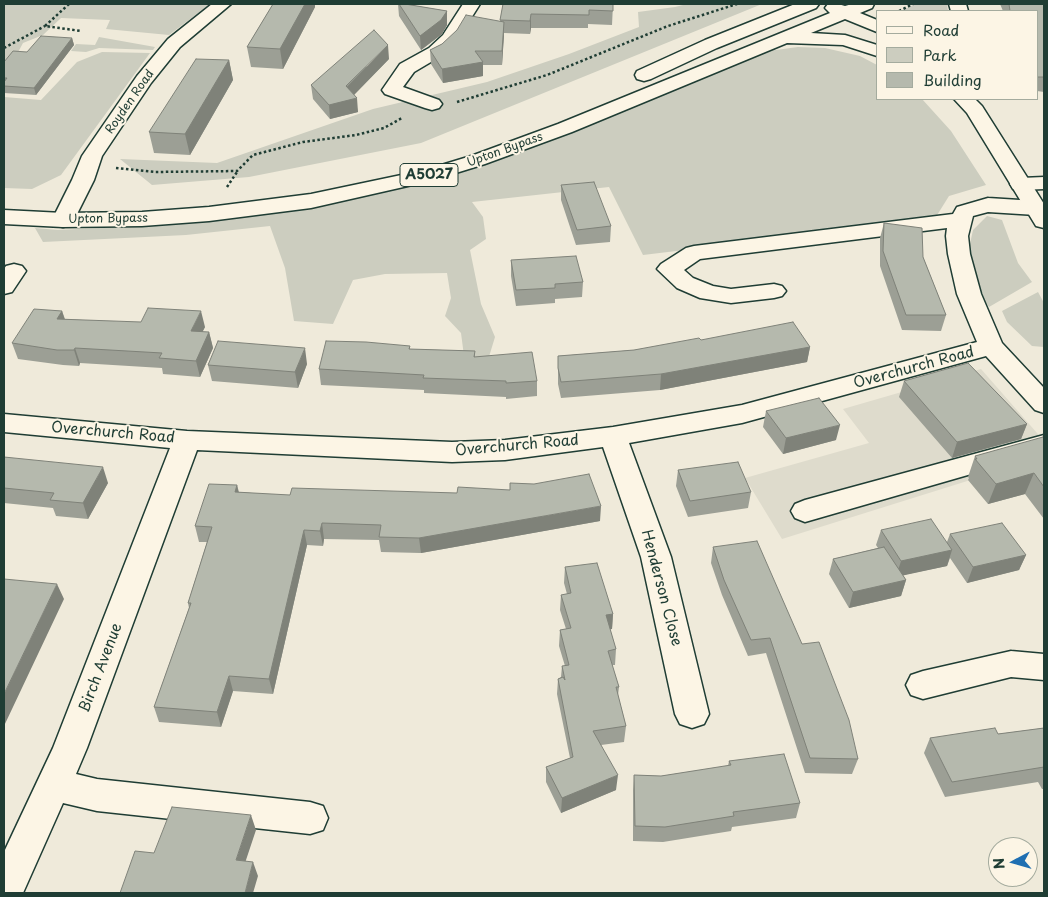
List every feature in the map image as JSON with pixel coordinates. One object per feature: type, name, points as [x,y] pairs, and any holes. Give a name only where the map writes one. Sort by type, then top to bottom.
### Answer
[{"type":"street","name":"Royden Road","points":[[67,211],[83,180],[92,156],[144,80],[174,43],[222,4]]},
{"type":"street","points":[[432,104],[392,90],[408,68],[435,52],[450,38],[471,4]]},
{"type":"street","name":"Upton Bypass","points":[[4,217],[140,201],[222,196],[280,189],[354,175],[428,156],[509,130],[649,73],[823,9],[866,4]]},
{"type":"street","name":"Upton Bypass","points":[[4,200],[67,211],[142,219],[218,213],[311,201],[430,175],[478,160],[565,128],[774,41],[823,9]]},
{"type":"street","points":[[823,9],[876,27]]},
{"type":"street","points":[[823,9],[876,37]]},
{"type":"street","points":[[774,41],[797,38],[845,40],[876,51]]},
{"type":"street","points":[[965,100],[975,110],[1040,215]]},
{"type":"street","points":[[1021,184],[1044,183]]},
{"type":"street","points":[[1040,215],[988,205],[965,212],[960,220],[957,236],[959,254],[969,294],[991,346],[1044,404]]},
{"type":"street","points":[[774,291],[731,296],[708,293],[685,283],[669,269],[694,253],[960,220]]},
{"type":"street","name":"Overchurch Road","points":[[4,423],[187,440],[452,452],[505,450],[613,436],[742,414],[991,346]]},
{"type":"street","name":"Henderson Close","points":[[613,436],[656,557],[692,714]]},
{"type":"street","name":"Birch Avenue","points":[[4,892],[70,748],[187,440]]},
{"type":"street","points":[[805,511],[1044,444]]},
{"type":"street","points":[[923,685],[1010,664],[1044,667]]},
{"type":"street","points":[[54,785],[98,795],[310,818]]},
{"type":"path","points":[[4,48],[45,26],[69,4]]},
{"type":"path","points":[[45,26],[81,31]]},
{"type":"path","points":[[222,196],[237,171]]},
{"type":"shaded area","points":[[981,369],[1044,441],[1044,457],[782,539],[745,478],[869,443],[843,409]]},
{"type":"green space","points":[[4,4],[210,4],[169,35],[106,29],[110,20],[61,18],[43,35],[23,43],[15,58],[4,71]]},
{"type":"green space","points":[[687,4],[762,4],[421,143],[249,177],[152,185],[120,159],[217,163],[373,109],[487,82],[569,54],[639,27],[638,12]]},
{"type":"green space","points":[[916,4],[947,4],[948,10],[903,10]]},
{"type":"green space","points":[[99,37],[155,47],[153,50],[99,48],[86,52],[71,51],[76,44],[95,45]]},
{"type":"green space","points":[[798,47],[825,48],[860,56],[876,64],[876,100],[923,100],[951,131],[986,185],[949,196],[934,220],[643,255],[609,187],[472,202],[483,217],[486,239],[470,250],[481,304],[495,337],[488,360],[464,356],[461,333],[445,316],[451,298],[447,273],[385,274],[353,280],[333,324],[294,321],[285,268],[270,226],[186,235],[43,242],[35,228],[58,230],[143,226],[237,218],[335,203],[492,162],[582,127],[769,49]]},
{"type":"green space","points":[[102,52],[150,53],[61,175],[32,189],[4,188],[4,97],[41,100],[77,62]]},
{"type":"green space","points":[[987,216],[1002,220],[1018,263],[1032,282],[989,307],[975,287],[968,253],[973,230]]},
{"type":"green space","points":[[1038,292],[1044,303],[1044,347],[1032,346],[1007,322],[1002,311]]},
{"type":"building","points":[[273,4],[305,4],[280,49],[247,47]]},
{"type":"building","points":[[399,4],[447,11],[441,20],[420,36]]},
{"type":"building","points":[[503,4],[613,4],[613,11],[589,10],[589,15],[531,14],[530,21],[500,20]]},
{"type":"building","points":[[1009,4],[1044,4],[1044,77],[1038,77],[1038,10],[1010,10]]},
{"type":"building","points":[[466,15],[504,22],[502,51],[475,51],[483,62],[442,69],[430,50],[442,44],[457,30]]},
{"type":"building","points":[[374,30],[388,45],[346,86],[357,98],[329,105],[311,85]]},
{"type":"building","points":[[41,36],[72,38],[34,88],[4,86],[7,78],[4,78],[4,62],[13,51],[27,52]]},
{"type":"building","points":[[196,59],[229,60],[185,134],[149,132]]},
{"type":"building","points":[[594,182],[611,226],[577,230],[561,185]]},
{"type":"building","points":[[884,223],[922,228],[923,257],[946,315],[906,315],[883,251]]},
{"type":"building","points":[[576,256],[583,282],[555,284],[555,288],[516,290],[511,260]]},
{"type":"building","points":[[148,308],[201,311],[191,331],[209,332],[196,361],[159,358],[162,353],[75,348],[74,350],[57,350],[12,343],[34,309],[62,311],[57,319],[141,322]]},
{"type":"building","points":[[793,322],[810,347],[661,374],[561,382],[558,356],[634,350],[699,338],[701,340]]},
{"type":"building","points":[[218,341],[305,348],[295,372],[208,365]]},
{"type":"building","points":[[326,341],[410,346],[409,349],[475,351],[474,357],[532,352],[537,381],[506,383],[506,381],[423,378],[424,375],[319,369]]},
{"type":"building","points":[[968,363],[1027,424],[957,442],[904,381]]},
{"type":"building","points":[[819,398],[840,425],[786,438],[766,411]]},
{"type":"building","points":[[1043,437],[1044,487],[1034,473],[996,484],[975,459],[977,459],[975,456]]},
{"type":"building","points":[[4,457],[103,467],[83,503],[50,500],[54,493],[4,488]]},
{"type":"building","points":[[738,462],[751,492],[690,501],[678,470]]},
{"type":"building","points":[[589,474],[601,506],[419,538],[379,537],[381,525],[322,523],[320,531],[304,530],[269,679],[229,676],[217,712],[154,707],[191,603],[188,603],[212,527],[195,526],[209,484],[237,485],[235,492],[290,495],[292,488],[457,493],[458,487],[510,490],[510,483],[534,484]]},
{"type":"building","points":[[931,519],[952,550],[901,561],[881,530]]},
{"type":"building","points":[[1002,523],[1026,555],[973,567],[950,534]]},
{"type":"building","points":[[757,541],[802,644],[819,642],[849,720],[858,759],[810,758],[770,638],[751,640],[724,580],[713,547]]},
{"type":"building","points":[[884,547],[906,580],[853,592],[833,559]]},
{"type":"building","points":[[597,563],[613,614],[606,615],[616,649],[608,651],[619,687],[616,687],[626,726],[593,731],[618,775],[562,798],[546,767],[573,757],[558,679],[563,677],[565,680],[562,666],[569,665],[560,630],[571,628],[561,595],[571,593],[565,567]]},
{"type":"building","points":[[4,579],[57,584],[4,694]]},
{"type":"building","points":[[995,728],[998,734],[1044,728],[1044,767],[952,782],[930,738]]},
{"type":"building","points":[[784,754],[800,803],[733,812],[734,816],[665,827],[635,826],[634,775],[661,776],[731,765],[729,761]]},
{"type":"building","points":[[172,807],[251,815],[236,860],[253,862],[245,893],[120,893],[135,851],[154,853]]}]
